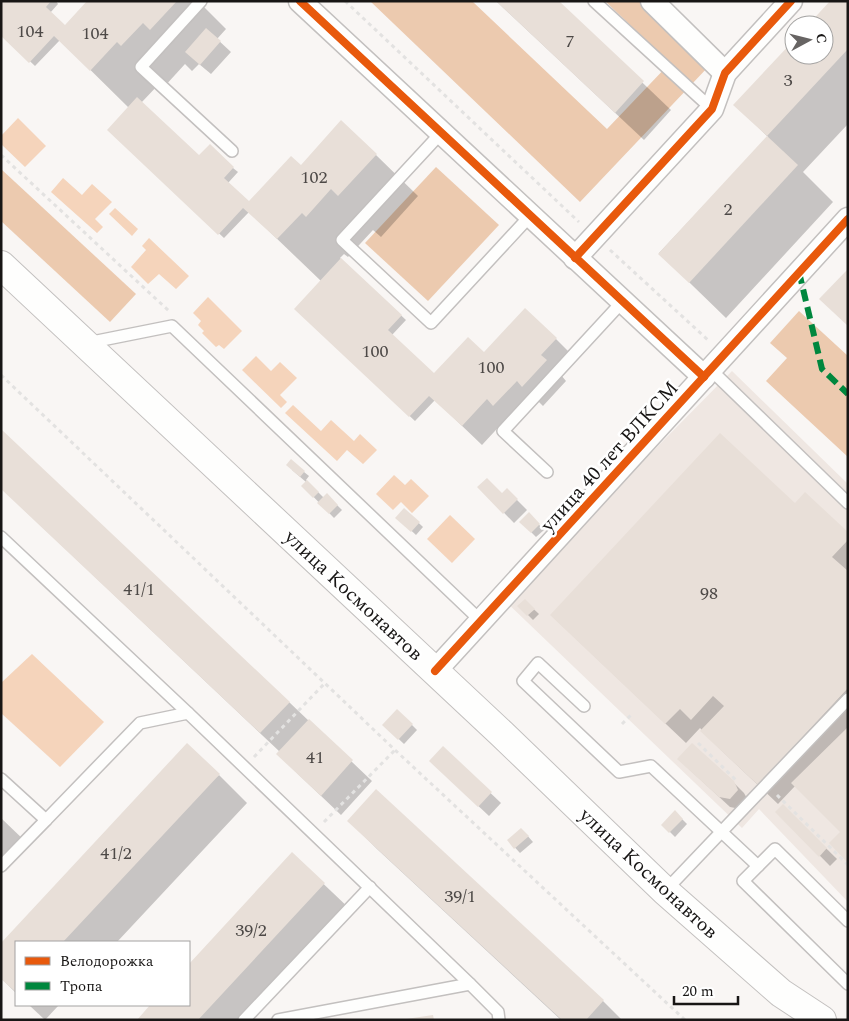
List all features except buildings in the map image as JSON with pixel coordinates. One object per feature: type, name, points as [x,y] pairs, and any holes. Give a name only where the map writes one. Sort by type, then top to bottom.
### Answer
[{"type":"main road","name":"улица Космонавтов","points":[[1,265],[435,671],[666,891],[781,993],[822,1020]]},
{"type":"street","points":[[300,1],[623,301],[713,367]]},
{"type":"street","points":[[652,1],[725,73]]},
{"type":"street","points":[[576,258],[712,109],[725,73],[791,1]]},
{"type":"street","name":"улица 40 лет ВЛКСМ","points":[[435,671],[848,219]]},
{"type":"lane","points":[[202,1],[141,67],[232,151]]},
{"type":"lane","points":[[594,1],[712,109]]},
{"type":"lane","points":[[441,132],[342,240],[431,323],[530,216]]},
{"type":"lane","points":[[547,472],[503,431],[623,301]]},
{"type":"lane","points":[[85,344],[172,326],[481,620]]},
{"type":"lane","points":[[713,367],[848,503]]},
{"type":"lane","points":[[1,537],[188,713],[470,984],[498,1012],[499,1020]]},
{"type":"lane","points":[[584,706],[538,663],[523,680],[619,772],[651,766],[722,830],[758,866]]},
{"type":"lane","points":[[666,891],[848,699]]},
{"type":"lane","points":[[1,866],[140,724],[188,713]]},
{"type":"lane","points":[[1,779],[46,820]]},
{"type":"lane","points":[[848,921],[774,849],[743,881],[848,984]]},
{"type":"lane","points":[[244,1020],[370,888]]},
{"type":"lane","points":[[278,1020],[470,984]]},
{"type":"path","points":[[345,1],[595,236],[713,367]]},
{"type":"path","points":[[2,377],[395,750],[685,1020]]},
{"type":"path","points":[[244,767],[325,683]]},
{"type":"path","points":[[622,724],[632,714]]},
{"type":"path","points":[[698,743],[738,782]]},
{"type":"path","points":[[313,833],[395,750]]},
{"type":"path","points":[[766,784],[848,865]]},
{"type":"shaded area","points":[[370,1],[472,1],[607,129],[670,63],[605,1],[642,1],[709,66],[580,202]]},
{"type":"shaded area","points":[[18,118],[46,146],[25,167],[1,144],[1,136]]},
{"type":"shaded area","points":[[436,167],[499,225],[428,301],[365,243]]},
{"type":"shaded area","points":[[1,169],[136,294],[110,322],[1,221]]},
{"type":"shaded area","points":[[63,178],[82,195],[92,184],[112,202],[95,219],[103,227],[97,233],[51,192]]},
{"type":"shaded area","points":[[115,208],[138,229],[132,236],[109,214]]},
{"type":"shaded area","points":[[149,238],[189,276],[176,289],[159,274],[148,284],[131,267],[146,250],[142,246]]},
{"type":"shaded area","points":[[208,297],[242,331],[224,349],[219,345],[216,347],[202,333],[204,331],[198,325],[201,321],[193,313]]},
{"type":"shaded area","points":[[799,311],[848,356],[848,457],[766,381],[787,358],[770,343]]},
{"type":"shaded area","points":[[256,356],[271,371],[280,362],[297,378],[280,395],[287,402],[281,408],[242,370]]},
{"type":"shaded area","points":[[732,371],[848,484],[848,902],[759,809],[742,828],[505,601]]},
{"type":"shaded area","points":[[293,405],[321,431],[331,420],[354,441],[360,434],[377,450],[363,464],[347,450],[337,461],[285,413]]},
{"type":"shaded area","points":[[394,475],[405,485],[411,479],[429,496],[412,513],[401,502],[393,510],[376,494]]},
{"type":"shaded area","points":[[450,515],[475,539],[452,563],[427,539]]},
{"type":"shaded area","points":[[32,654],[104,722],[60,767],[1,713],[1,683]]},
{"type":"marked path","points":[[799,272],[822,369],[848,394]]},
{"type":"cycle path","points":[[300,1],[704,377]]},
{"type":"cycle path","points":[[575,258],[712,109],[725,73],[791,1]]},
{"type":"cycle path","points":[[435,671],[848,219]]}]
